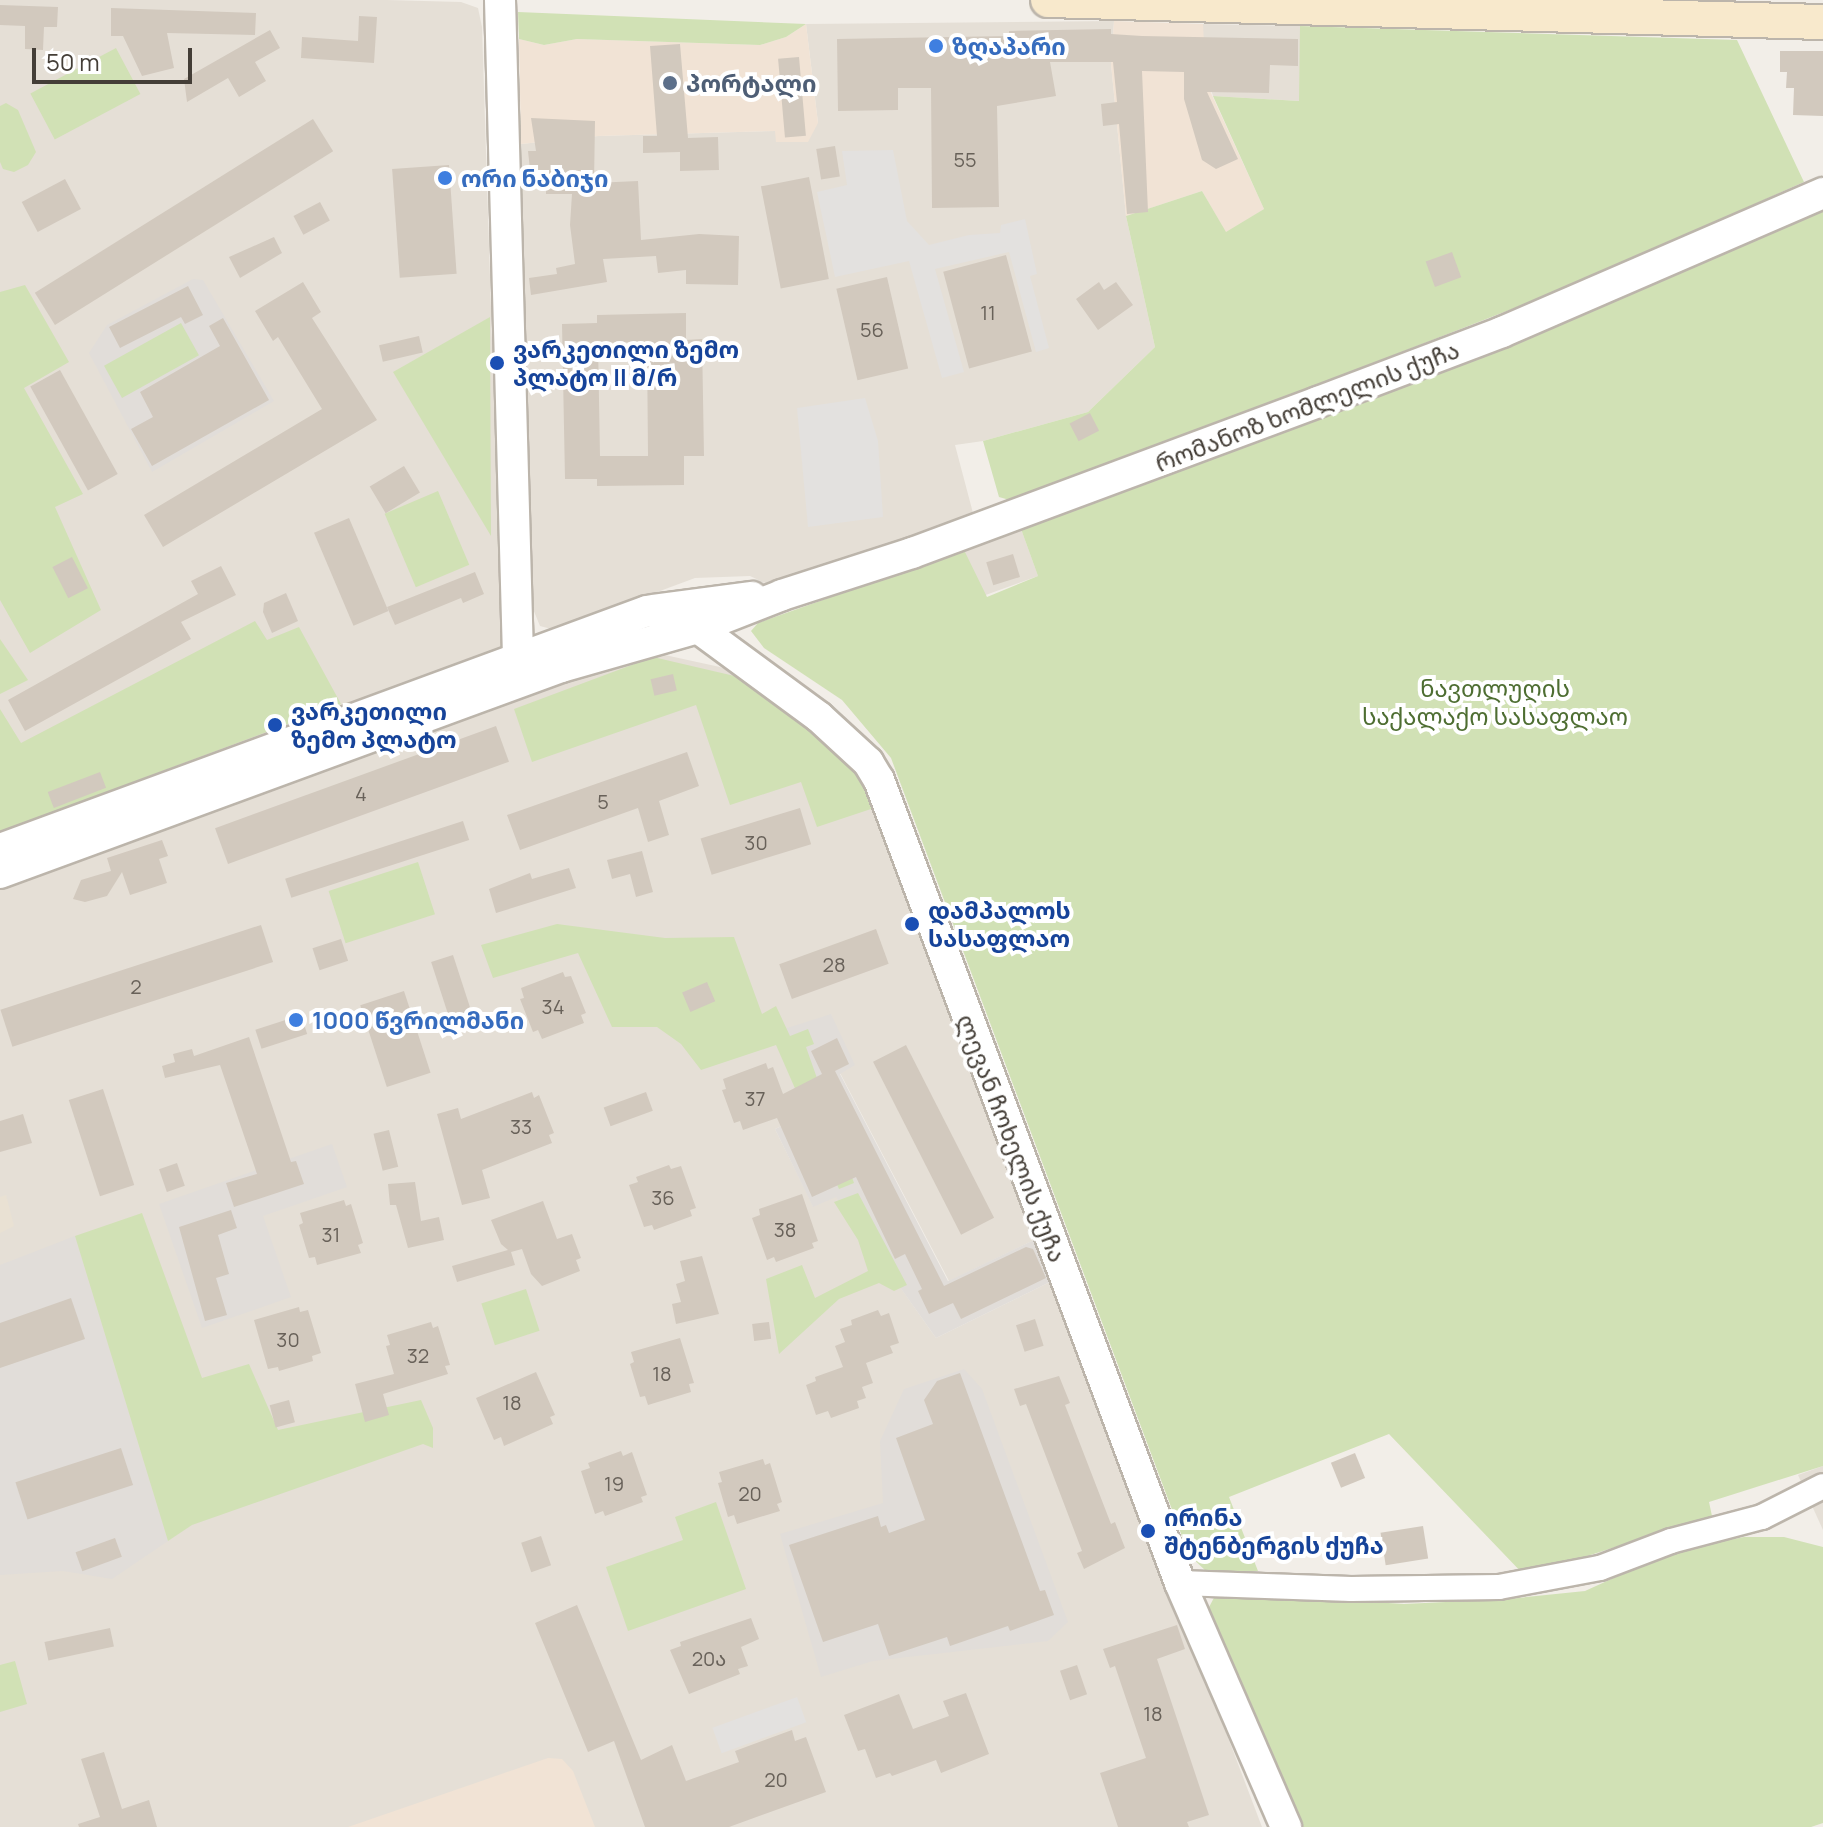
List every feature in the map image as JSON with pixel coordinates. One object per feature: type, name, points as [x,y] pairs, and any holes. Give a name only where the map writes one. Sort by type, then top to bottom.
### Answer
[{"type":"main road","points":[[1048,0],[1823,22]]},
{"type":"street","points":[[500,0],[522,668]]},
{"type":"street","name":"რომანოზ ხომლელის ქუჩა","points":[[0,849],[522,668],[698,628],[782,595],[957,537],[1502,332],[1823,193]]},
{"type":"street","name":"რომანოზ ხომლელის ქუჩა","points":[[0,873],[522,668],[647,611],[723,599],[782,595]]},
{"type":"street","points":[[647,611],[669,615],[698,628],[705,613],[723,599]]},
{"type":"street","name":"ლევან ჩოხელის ქუჩა","points":[[698,628],[819,717],[868,762],[879,780],[1180,1583],[1251,1753],[1286,1827]]},
{"type":"street","points":[[1180,1583],[1351,1589],[1499,1587],[1600,1568],[1671,1541],[1762,1517],[1823,1486]]},
{"type":"street","name":"ლევან ჩოხელის ქუჩა","points":[[1251,1753],[1269,1827]]},
{"type":"shaded area","points":[[0,0],[387,0],[461,2],[478,8],[482,27],[502,653],[0,838]]},
{"type":"shaded area","points":[[1114,21],[1111,64],[1126,216],[1155,347],[1088,412],[983,441],[955,445],[973,513],[957,523],[774,587],[750,576],[695,578],[555,630],[540,626],[531,604],[521,144],[598,136],[775,131],[818,123],[806,24]]},
{"type":"shaded area","points":[[1114,21],[1203,24],[1206,82],[1264,209],[1226,233],[1202,191],[1126,216],[1111,64]]},
{"type":"shaded area","points":[[806,24],[818,123],[808,142],[776,142],[775,131],[598,136],[521,144],[519,39],[544,45],[577,39],[760,45],[786,37]]},
{"type":"shaded area","points":[[1203,24],[1300,26],[1300,101],[1213,96],[1203,65]]},
{"type":"shaded area","points":[[893,150],[907,221],[929,245],[969,235],[1000,233],[1001,225],[1025,219],[1037,274],[1030,276],[1049,348],[1036,352],[1009,252],[935,269],[964,372],[942,378],[909,261],[835,277],[817,192],[847,185],[842,151]]},
{"type":"shaded area","points":[[193,279],[203,280],[274,401],[152,472],[89,353],[107,325]]},
{"type":"shaded area","points":[[865,398],[878,441],[883,517],[808,527],[797,408]]},
{"type":"shaded area","points":[[1021,529],[1038,576],[981,597],[964,550]]},
{"type":"shaded area","points":[[651,652],[720,667],[764,684],[860,772],[1038,1238],[949,1281],[840,1073],[831,1014],[813,1112],[775,1129],[813,1206],[836,1196],[936,1338],[1054,1280],[1262,1827],[0,1827],[0,877]]},
{"type":"shaded area","points":[[831,1014],[855,1065],[840,1074],[948,1281],[1038,1238],[1054,1280],[936,1338],[836,1197],[813,1207],[775,1129],[813,1112],[778,1031]]},
{"type":"shaded area","points":[[332,1144],[347,1187],[263,1216],[291,1297],[202,1328],[159,1204]]},
{"type":"shaded area","points":[[6,1195],[14,1226],[0,1233],[0,1197]]},
{"type":"shaded area","points":[[75,1236],[168,1541],[112,1579],[63,1571],[0,1575],[0,1265]]},
{"type":"shaded area","points":[[964,1369],[982,1389],[1068,1622],[1048,1641],[873,1661],[821,1677],[780,1534],[883,1503],[880,1441],[904,1389]]},
{"type":"shaded area","points":[[1823,1466],[1823,1530],[1798,1475]]},
{"type":"shaded area","points":[[797,1697],[806,1722],[722,1753],[712,1728]]},
{"type":"shaded area","points":[[548,1758],[562,1759],[573,1771],[595,1827],[348,1827]]},
{"type":"green space","points":[[518,12],[806,24],[786,37],[760,45],[577,39],[544,45],[519,39]]},
{"type":"green space","points":[[1300,26],[1737,40],[1804,182],[1571,286],[1024,499],[1013,501],[999,497],[983,441],[1088,412],[1155,347],[1126,216],[1202,191],[1226,232],[1264,209],[1213,96],[1299,101]]},
{"type":"green space","points":[[116,48],[140,94],[55,139],[30,94]]},
{"type":"green space","points":[[6,103],[18,110],[36,152],[28,165],[14,172],[3,169],[0,162],[0,106]]},
{"type":"green space","name":"ნავთლუღის საქალაქო სასაფლაო","points":[[1823,209],[1823,1466],[1709,1502],[1712,1516],[1525,1576],[1389,1434],[1229,1497],[1258,1571],[1207,1572],[1189,1555],[891,758],[842,700],[764,648],[751,631],[758,623],[964,550],[987,597],[1038,576],[1021,529],[1348,407],[1585,313]]},
{"type":"green space","points":[[25,285],[69,362],[24,388],[83,494],[55,507],[101,610],[30,653],[0,600],[0,292]]},
{"type":"green space","points":[[490,317],[491,536],[393,372]]},
{"type":"green space","points":[[181,323],[199,355],[122,398],[104,366]]},
{"type":"green space","points":[[438,491],[469,565],[416,587],[385,514]]},
{"type":"green space","points":[[255,621],[267,640],[299,627],[341,704],[0,832],[0,709],[21,743]]},
{"type":"green space","points":[[0,639],[28,680],[0,694]]},
{"type":"green space","points":[[653,657],[756,681],[791,706],[857,771],[874,808],[817,827],[801,782],[730,805],[696,705],[532,762],[514,709]]},
{"type":"green space","points":[[418,862],[435,914],[346,943],[329,891]]},
{"type":"green space","points":[[557,924],[665,938],[734,937],[762,1014],[776,1006],[790,1036],[808,1029],[814,1044],[806,1047],[854,1183],[839,1189],[776,1045],[701,1070],[681,1044],[657,1027],[612,1027],[578,953],[493,978],[481,945]]},
{"type":"green space","points":[[858,1193],[907,1285],[894,1291],[879,1283],[839,1299],[779,1354],[766,1279],[802,1265],[815,1298],[868,1271],[858,1240],[834,1202]]},
{"type":"green space","points":[[142,1213],[202,1378],[249,1364],[278,1430],[421,1400],[433,1428],[433,1448],[423,1444],[192,1525],[168,1541],[75,1236]]},
{"type":"green space","points":[[526,1289],[540,1331],[495,1345],[481,1304]]},
{"type":"green space","points":[[716,1502],[746,1589],[628,1631],[606,1567],[683,1540],[675,1517]]},
{"type":"green space","points":[[1744,1537],[1784,1537],[1823,1547],[1823,1823],[1811,1827],[1289,1827],[1207,1611],[1217,1592],[1404,1604],[1508,1599],[1585,1591],[1673,1551]]},
{"type":"green space","points":[[15,1661],[27,1704],[0,1712],[0,1665]]},
{"type":"building","points":[[0,5],[58,7],[57,27],[44,27],[43,50],[25,49],[25,26],[0,25]]},
{"type":"building","points":[[111,8],[256,13],[255,35],[167,33],[174,68],[142,76],[123,36],[111,36]]},
{"type":"building","points":[[359,16],[377,17],[374,63],[301,58],[302,37],[358,41]]},
{"type":"building","points":[[1111,29],[1111,34],[1142,36],[1298,39],[1298,66],[1270,65],[1269,93],[1207,92],[1238,159],[1216,169],[1202,160],[1184,99],[1184,72],[1142,71],[1148,212],[1127,214],[1119,124],[1103,126],[1101,104],[1117,102],[1113,62],[1050,62],[1056,96],[997,106],[999,207],[932,208],[931,88],[898,88],[898,110],[838,111],[837,39],[1009,36],[1009,31]]},
{"type":"building","points":[[270,30],[280,48],[255,62],[266,81],[239,97],[228,78],[187,102],[184,79]]},
{"type":"building","points":[[680,44],[688,138],[718,137],[719,170],[680,171],[680,152],[643,153],[643,136],[657,136],[650,46]]},
{"type":"building","points":[[1780,51],[1823,51],[1823,116],[1793,115],[1794,88],[1786,88],[1787,72],[1780,72]]},
{"type":"building","points":[[799,57],[806,136],[785,138],[778,59]]},
{"type":"building","points":[[531,118],[595,121],[594,183],[638,181],[641,240],[699,234],[739,236],[738,285],[686,284],[686,270],[658,273],[656,256],[603,259],[607,282],[531,295],[529,278],[557,274],[556,268],[575,264],[570,225],[572,194],[546,194],[546,178],[531,179],[528,151],[536,151]]},
{"type":"building","points":[[313,119],[333,151],[55,325],[35,293]]},
{"type":"building","points":[[835,146],[840,177],[821,180],[816,149]]},
{"type":"building","points":[[449,165],[457,274],[400,278],[392,169]]},
{"type":"building","points":[[809,177],[829,279],[781,288],[761,186]]},
{"type":"building","points":[[65,179],[81,209],[38,232],[22,202]]},
{"type":"building","points":[[320,202],[330,221],[303,235],[294,216]]},
{"type":"building","points":[[274,237],[282,253],[240,278],[229,257]]},
{"type":"building","points":[[1452,252],[1461,277],[1435,287],[1426,262]]},
{"type":"building","points":[[1006,255],[1032,352],[969,368],[943,272]]},
{"type":"building","points":[[887,277],[908,369],[857,380],[836,289]]},
{"type":"building","points":[[303,282],[321,312],[312,318],[377,420],[163,547],[144,515],[322,409],[278,337],[273,341],[255,311]]},
{"type":"building","points":[[1099,282],[1104,290],[1116,282],[1133,305],[1098,330],[1076,299]]},
{"type":"building","points":[[188,286],[203,315],[185,324],[181,317],[120,348],[109,327]]},
{"type":"building","points":[[686,313],[686,340],[702,339],[704,456],[684,456],[684,485],[597,486],[597,479],[565,479],[562,324],[597,323],[597,315]],"holes":[[[647,342],[648,456],[600,456],[598,343]]]},
{"type":"building","points":[[223,318],[269,400],[152,466],[131,429],[153,417],[140,392],[220,346],[209,326]]},
{"type":"building","points":[[419,336],[423,353],[383,362],[379,345]]},
{"type":"building","points":[[60,370],[118,474],[88,491],[30,386]]},
{"type":"building","points":[[1090,413],[1099,431],[1079,441],[1070,423]]},
{"type":"building","points":[[404,466],[420,493],[386,513],[370,487]]},
{"type":"building","points":[[349,518],[388,611],[353,626],[314,533]]},
{"type":"building","points":[[1013,554],[1020,577],[993,585],[986,562]]},
{"type":"building","points":[[72,557],[88,588],[68,598],[52,567]]},
{"type":"building","points":[[221,566],[236,595],[181,622],[191,639],[25,731],[8,700],[198,594],[191,581]]},
{"type":"building","points":[[475,572],[484,594],[463,603],[461,598],[395,625],[387,607]]},
{"type":"building","points":[[286,593],[298,621],[272,633],[263,612],[264,603]]},
{"type":"building","points":[[673,674],[677,691],[654,696],[651,679]]},
{"type":"building","points":[[496,726],[509,762],[228,864],[215,828]]},
{"type":"building","points":[[687,752],[699,786],[659,801],[669,835],[648,842],[638,808],[520,850],[507,815]]},
{"type":"building","points":[[100,772],[106,788],[54,808],[48,792]]},
{"type":"building","points":[[800,808],[811,844],[712,875],[701,838]]},
{"type":"building","points":[[463,821],[469,840],[291,898],[285,879]]},
{"type":"building","points":[[162,840],[168,856],[159,859],[167,883],[130,895],[122,872],[107,896],[85,902],[73,899],[81,880],[111,871],[107,858]]},
{"type":"building","points":[[642,851],[653,892],[636,897],[630,874],[612,879],[607,860]]},
{"type":"building","points":[[569,868],[576,888],[496,913],[489,889],[530,873],[532,879]]},
{"type":"building","points":[[261,925],[273,962],[12,1047],[0,1010]]},
{"type":"building","points":[[876,929],[889,964],[792,999],[779,964]]},
{"type":"building","points":[[341,939],[348,961],[320,970],[312,948]]},
{"type":"building","points":[[453,955],[474,1020],[452,1027],[431,962]]},
{"type":"building","points":[[563,972],[565,977],[571,976],[586,1013],[581,1015],[584,1023],[542,1039],[538,1030],[533,1032],[520,999],[524,998],[521,988]]},
{"type":"building","points":[[707,982],[715,1001],[690,1012],[682,993]]},
{"type":"building","points":[[404,991],[431,1073],[387,1087],[360,1005]]},
{"type":"building","points":[[301,1015],[307,1034],[262,1049],[255,1030]]},
{"type":"building","points":[[249,1037],[291,1162],[296,1161],[304,1184],[234,1207],[226,1183],[257,1174],[220,1065],[165,1078],[162,1066],[175,1062],[173,1054],[192,1049],[194,1056]]},
{"type":"building","points":[[837,1038],[849,1064],[835,1071],[944,1286],[1026,1247],[1033,1249],[1046,1278],[961,1319],[953,1303],[929,1314],[918,1291],[922,1289],[905,1254],[895,1259],[856,1177],[812,1197],[777,1118],[743,1130],[740,1121],[734,1123],[722,1090],[726,1089],[723,1079],[766,1063],[768,1069],[773,1067],[783,1094],[822,1074],[811,1051]]},
{"type":"building","points":[[906,1045],[994,1218],[961,1235],[873,1062]]},
{"type":"building","points":[[103,1089],[134,1185],[100,1196],[69,1100]]},
{"type":"building","points":[[532,1092],[534,1098],[539,1095],[554,1133],[549,1135],[552,1143],[482,1170],[490,1198],[462,1205],[437,1114],[458,1108],[461,1119]]},
{"type":"building","points":[[646,1092],[653,1111],[611,1126],[604,1107]]},
{"type":"building","points":[[23,1114],[32,1143],[0,1152],[0,1121]]},
{"type":"building","points":[[389,1130],[398,1167],[383,1171],[373,1134]]},
{"type":"building","points":[[177,1163],[185,1186],[167,1192],[159,1169]]},
{"type":"building","points":[[669,1165],[671,1169],[681,1166],[696,1208],[690,1210],[692,1216],[654,1230],[652,1225],[644,1227],[629,1185],[638,1182],[636,1177]]},
{"type":"building","points":[[415,1182],[421,1221],[439,1217],[444,1240],[408,1248],[396,1205],[390,1205],[388,1184]]},
{"type":"building","points":[[802,1194],[818,1241],[812,1243],[814,1248],[776,1262],[774,1257],[767,1260],[752,1218],[760,1215],[759,1209]]},
{"type":"building","points":[[344,1200],[346,1206],[351,1204],[363,1243],[358,1245],[361,1253],[317,1265],[315,1257],[309,1258],[299,1225],[303,1223],[300,1213]]},
{"type":"building","points":[[543,1201],[557,1239],[572,1234],[581,1258],[576,1260],[580,1271],[542,1286],[531,1274],[522,1249],[511,1252],[515,1265],[457,1282],[452,1266],[508,1250],[501,1244],[491,1220]]},
{"type":"building","points":[[231,1210],[237,1228],[218,1235],[229,1274],[216,1278],[227,1315],[205,1321],[179,1227]]},
{"type":"building","points":[[702,1256],[719,1314],[676,1324],[672,1304],[681,1302],[676,1284],[685,1281],[680,1261]]},
{"type":"building","points":[[71,1298],[85,1339],[0,1368],[0,1323]]},
{"type":"building","points":[[299,1307],[300,1312],[308,1310],[321,1353],[312,1356],[313,1361],[279,1371],[278,1367],[268,1369],[254,1320]]},
{"type":"building","points":[[878,1310],[881,1316],[889,1313],[899,1343],[890,1346],[893,1353],[866,1363],[873,1383],[862,1387],[866,1398],[857,1401],[859,1408],[831,1418],[828,1411],[816,1415],[806,1385],[816,1381],[815,1377],[843,1367],[835,1346],[845,1342],[840,1329],[852,1325],[851,1320]]},
{"type":"building","points":[[1035,1319],[1044,1346],[1025,1352],[1016,1325]]},
{"type":"building","points":[[431,1322],[433,1328],[438,1326],[450,1365],[445,1366],[448,1374],[383,1394],[389,1415],[365,1422],[355,1384],[394,1374],[386,1346],[390,1345],[387,1335]]},
{"type":"building","points":[[769,1322],[771,1339],[754,1341],[752,1324]]},
{"type":"building","points":[[680,1338],[694,1383],[689,1384],[691,1392],[648,1405],[645,1396],[640,1397],[630,1364],[634,1362],[631,1352]]},
{"type":"building","points":[[536,1372],[555,1415],[550,1417],[553,1424],[504,1446],[501,1437],[494,1440],[476,1398]]},
{"type":"building","points":[[960,1373],[1040,1591],[1045,1590],[1054,1615],[1010,1631],[1008,1626],[950,1646],[947,1637],[889,1656],[878,1624],[823,1642],[789,1545],[878,1516],[881,1527],[886,1525],[889,1533],[925,1520],[896,1438],[933,1424],[924,1400],[937,1381]]},
{"type":"building","points":[[1059,1376],[1070,1403],[1065,1405],[1111,1524],[1115,1522],[1125,1548],[1084,1569],[1077,1553],[1082,1551],[1026,1404],[1020,1406],[1014,1389]]},
{"type":"building","points":[[289,1400],[295,1422],[276,1427],[270,1405]]},
{"type":"building","points":[[121,1448],[133,1485],[27,1519],[15,1482]]},
{"type":"building","points":[[621,1451],[623,1456],[632,1452],[647,1495],[641,1497],[643,1502],[605,1516],[603,1511],[595,1514],[581,1471],[590,1468],[588,1463]]},
{"type":"building","points":[[1355,1453],[1365,1478],[1341,1488],[1331,1463]]},
{"type":"building","points":[[763,1459],[765,1465],[770,1463],[782,1502],[777,1504],[780,1511],[737,1524],[734,1515],[728,1517],[718,1483],[722,1482],[719,1472]]},
{"type":"building","points":[[1423,1526],[1428,1559],[1386,1565],[1381,1533]]},
{"type":"building","points":[[541,1536],[551,1565],[531,1572],[521,1543]]},
{"type":"building","points":[[115,1538],[122,1557],[82,1571],[76,1552]]},
{"type":"building","points":[[577,1605],[641,1760],[672,1745],[686,1781],[739,1762],[735,1751],[792,1730],[795,1741],[806,1737],[826,1792],[729,1827],[645,1827],[614,1741],[588,1752],[535,1623]]},
{"type":"building","points":[[751,1618],[759,1639],[741,1647],[748,1666],[738,1669],[740,1674],[689,1694],[670,1650],[681,1646],[680,1642]]},
{"type":"building","points":[[1177,1625],[1185,1649],[1157,1659],[1209,1815],[1187,1822],[1189,1827],[1118,1827],[1100,1773],[1146,1758],[1115,1666],[1110,1668],[1103,1649]]},
{"type":"building","points":[[110,1628],[114,1647],[48,1661],[44,1642]]},
{"type":"building","points":[[1077,1665],[1087,1694],[1070,1700],[1060,1671]]},
{"type":"building","points":[[966,1693],[989,1754],[941,1773],[936,1760],[892,1776],[890,1773],[876,1778],[865,1749],[858,1751],[844,1715],[899,1694],[913,1729],[949,1716],[943,1701]]},
{"type":"building","points":[[104,1752],[122,1809],[149,1800],[157,1827],[79,1827],[78,1824],[100,1817],[81,1759]]},
{"type":"place","name":"ზღაპარი","points":[[936,46]]},
{"type":"place","name":"პორტალი","points":[[670,83]]},
{"type":"place","name":"ორი ნაბიჯი","points":[[445,178]]},
{"type":"place","name":"ვარკეთილი ზემო პლატო II მ/რ","points":[[497,363]]},
{"type":"place","name":"ვარკეთილი ზემო პლატო","points":[[275,725]]},
{"type":"place","name":"დამპალოს სასაფლაო","points":[[912,924]]},
{"type":"place","name":"1000 წვრილმანი","points":[[296,1020]]},
{"type":"place","name":"ირინა შტენბერგის ქუჩა","points":[[1148,1531]]}]
